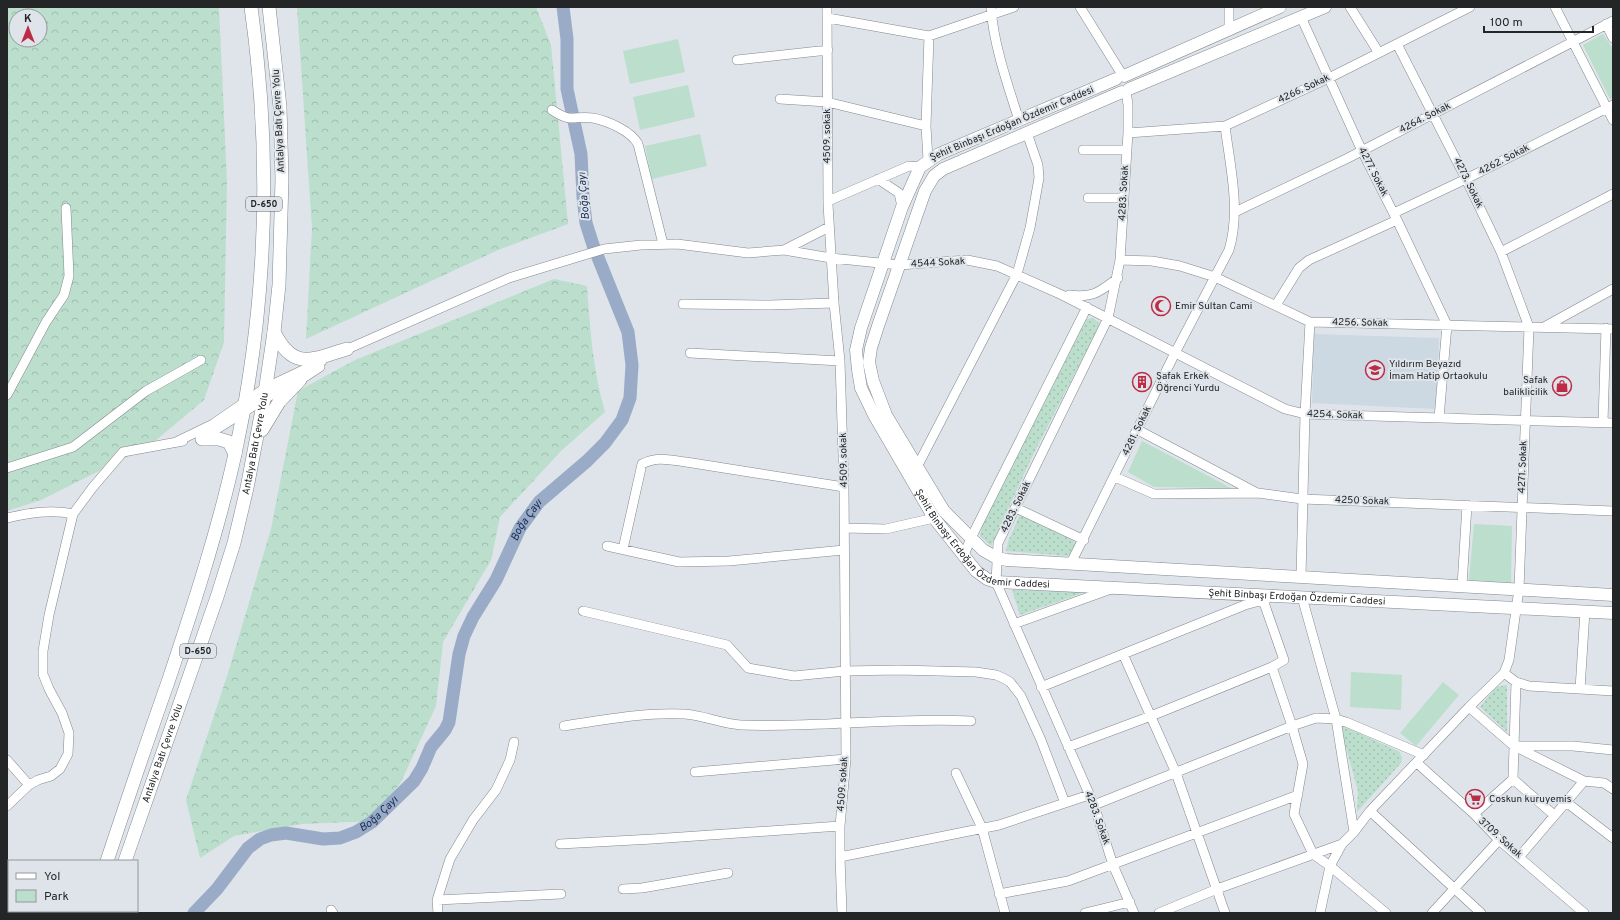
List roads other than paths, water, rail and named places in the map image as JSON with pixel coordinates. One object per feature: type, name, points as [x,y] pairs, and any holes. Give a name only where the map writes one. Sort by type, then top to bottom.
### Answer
[{"type":"highway","name":"Antalya Batı Çevre Yolu","points":[[107,860],[198,592],[235,454],[254,348],[261,287],[264,176],[257,46],[251,7]]},
{"type":"highway","name":"Antalya Batı Çevre Yolu","points":[[125,860],[217,597],[234,543],[265,393],[279,286],[282,179],[280,107],[269,7]]},
{"type":"highway","points":[[274,332],[280,345],[297,359],[308,360],[347,349]]},
{"type":"highway","points":[[257,437],[279,402],[300,380]]},
{"type":"highway","points":[[202,439],[219,439],[229,442],[235,454]]},
{"type":"main road","name":"Şehit Binbaşı Erdoğan Özdemir Caddesi","points":[[1280,7],[1229,31],[1018,120],[924,163],[902,207],[861,328],[856,350],[861,388],[874,415],[934,518],[976,570],[987,579],[996,582],[1613,613]]},
{"type":"main road","name":"Şehit Binbaşı Erdoğan Özdemir Caddesi","points":[[1325,7],[943,170],[934,176],[925,191],[871,348],[869,362],[873,381],[886,414],[918,465],[944,511],[983,550],[997,558],[1071,564],[1613,594]]},
{"type":"main road","points":[[1120,77],[1115,88],[1126,91]]},
{"type":"street","name":"4509. sokak","points":[[827,7],[828,201],[834,303],[840,361],[845,528],[846,759],[840,826],[842,913]]},
{"type":"street","points":[[828,18],[929,36],[991,11],[1014,7]]},
{"type":"street","points":[[1080,7],[1110,54],[1120,77]]},
{"type":"street","points":[[1229,7],[1229,31]]},
{"type":"street","points":[[1350,7],[1379,53]]},
{"type":"street","name":"4266. Sokak","points":[[1128,133],[1225,126],[1329,78],[1470,7]]},
{"type":"street","points":[[1555,7],[1610,107],[1613,120]]},
{"type":"street","points":[[991,11],[1008,87],[1018,120]]},
{"type":"street","name":"4277. Sokak","points":[[1301,17],[1362,151],[1448,325]]},
{"type":"street","points":[[1609,23],[1613,38]]},
{"type":"street","name":"4264. Sokak","points":[[1235,212],[1362,151],[1609,23]]},
{"type":"street","points":[[828,201],[878,178],[909,166],[924,163],[929,36]]},
{"type":"street","name":"4273. Sokak","points":[[1396,44],[1466,179],[1501,252],[1529,327]]},
{"type":"street","points":[[737,60],[828,50]]},
{"type":"street","name":"4283. Sokak","points":[[1126,91],[1128,105],[1128,133],[1120,260],[1118,278],[1108,318],[998,543],[996,582],[1094,805],[1114,865],[1134,913]]},
{"type":"street","points":[[780,99],[827,102],[926,126]]},
{"type":"street","name":"4262. Sokak","points":[[1276,305],[1299,268],[1309,260],[1610,107]]},
{"type":"street","points":[[552,110],[562,117],[570,119],[593,118],[622,128],[636,140],[663,244]]},
{"type":"street","name":"4281. Sokak","points":[[1071,564],[1229,250],[1234,234],[1235,212],[1225,126]]},
{"type":"street","points":[[918,465],[1017,274],[1030,228],[1039,178],[1036,160],[1027,134]]},
{"type":"street","points":[[1083,150],[1126,150]]},
{"type":"street","points":[[878,178],[899,193],[902,207]]},
{"type":"street","points":[[1501,252],[1613,194]]},
{"type":"street","points":[[1088,198],[1124,198]]},
{"type":"street","points":[[7,395],[46,322],[64,295],[68,276],[66,208]]},
{"type":"street","points":[[7,806],[29,785],[38,780],[51,776],[60,769],[68,754],[69,733],[62,713],[48,689],[44,674],[43,651],[49,615],[73,514],[93,487],[123,452],[178,441],[202,439],[265,393],[347,349],[509,278],[604,249],[642,245],[677,244],[748,253],[784,250],[829,227]]},
{"type":"street","name":"4544 Sokak","points":[[784,250],[831,258],[899,265],[968,260],[997,266],[1062,295]]},
{"type":"street","name":"4256. Sokak","points":[[1120,260],[1152,261],[1180,266],[1215,277],[1310,322],[1610,329]]},
{"type":"street","points":[[1062,295],[1082,297],[1094,295],[1118,278]]},
{"type":"street","points":[[1544,327],[1613,289]]},
{"type":"street","name":"4254. Sokak","points":[[1062,295],[1285,409],[1305,414],[1608,423]]},
{"type":"street","points":[[683,304],[770,305],[834,303]]},
{"type":"street","points":[[964,555],[971,538],[1088,307]]},
{"type":"street","points":[[1301,577],[1305,414],[1310,322]]},
{"type":"street","points":[[1439,418],[1448,325]]},
{"type":"street","name":"4271. Sokak","points":[[1504,673],[1510,660],[1519,589],[1529,327]]},
{"type":"street","points":[[1608,423],[1610,329]]},
{"type":"street","points":[[265,393],[300,380],[347,349]]},
{"type":"street","points":[[690,354],[840,361]]},
{"type":"street","points":[[7,468],[73,447],[146,391],[201,360]]},
{"type":"street","points":[[178,441],[244,407]]},
{"type":"street","points":[[1138,430],[1258,493]]},
{"type":"street","points":[[623,550],[642,464],[651,460],[686,462],[844,487]]},
{"type":"street","name":"4250 Sokak","points":[[1115,477],[1154,494],[1258,493],[1302,499],[1613,511]]},
{"type":"street","points":[[1462,586],[1467,505]]},
{"type":"street","points":[[1016,508],[1084,540]]},
{"type":"street","points":[[7,518],[35,512],[64,512],[73,514]]},
{"type":"street","points":[[845,528],[886,529],[934,518]]},
{"type":"street","points":[[607,546],[679,562],[729,561],[844,550]]},
{"type":"street","points":[[1014,624],[1116,587]]},
{"type":"street","points":[[1041,687],[1245,605],[1280,596]]},
{"type":"street","points":[[1302,597],[1336,719],[1354,832]]},
{"type":"street","points":[[1068,747],[1151,716],[1272,667],[1284,660],[1263,600]]},
{"type":"street","points":[[583,611],[727,645],[748,668],[794,676],[845,671],[962,672],[987,674],[1003,678],[1010,682],[1021,696],[1041,740],[1065,803]]},
{"type":"street","points":[[1580,689],[1585,612]]},
{"type":"street","points":[[1123,654],[1176,773],[1225,913]]},
{"type":"street","points":[[1272,667],[1303,764],[1294,814],[1313,854],[1330,866],[1386,913]]},
{"type":"street","points":[[1320,913],[1330,866],[1342,844],[1354,832],[1370,811],[1469,707],[1504,673],[1516,682],[1529,686],[1613,691]]},
{"type":"street","points":[[1474,814],[1513,779],[1516,682]]},
{"type":"street","points":[[1469,707],[1514,746],[1584,781],[1604,783],[1613,789]]},
{"type":"street","points":[[564,726],[634,716],[685,714],[740,725],[942,719],[971,721]]},
{"type":"street","points":[[1094,805],[1292,726],[1316,718],[1336,719],[1346,722],[1424,755]]},
{"type":"street","points":[[438,913],[437,900],[450,859],[473,820],[496,790],[510,760],[514,742]]},
{"type":"street","points":[[1514,746],[1573,746],[1613,750]]},
{"type":"street","points":[[695,772],[846,759]]},
{"type":"street","points":[[7,760],[29,785]]},
{"type":"street","name":"3709. Sokak","points":[[1417,763],[1474,814],[1500,840],[1584,913]]},
{"type":"street","points":[[956,773],[982,828],[1005,913]]},
{"type":"street","points":[[1513,779],[1554,815]]},
{"type":"street","points":[[1520,856],[1584,781]]},
{"type":"street","points":[[999,894],[1068,881],[1114,865],[1298,794]]},
{"type":"street","points":[[840,857],[1000,825],[1089,795]]},
{"type":"street","points":[[1566,802],[1613,838]]},
{"type":"street","points":[[1370,811],[1482,913]]},
{"type":"street","points":[[560,844],[840,826]]},
{"type":"street","points":[[1432,913],[1500,840]]},
{"type":"street","points":[[1159,913],[1217,889],[1342,844]]},
{"type":"street","points":[[623,890],[728,873]]},
{"type":"street","points":[[437,900],[561,894]]},
{"type":"street","points":[[1085,913],[1130,902]]},
{"type":"waterway","name":"Boğa Çayı","points":[[194,913],[217,889],[248,848],[260,839],[271,835],[286,833],[323,839],[340,838],[356,832],[372,822],[414,781],[422,768],[431,747],[445,730],[449,722],[459,654],[464,636],[473,617],[496,580],[520,528],[539,502],[587,461],[605,443],[622,420],[630,398],[632,365],[628,332],[593,245],[586,223],[581,154],[567,89],[567,39],[563,7]]},
{"type":"place","name":"Emir Sultan Cami","points":[[1161,306]]},
{"type":"place","name":"Yıldırım Beyazıd İmam Hatip Ortaokulu","points":[[1375,370]]},
{"type":"place","name":"Şafak Erkek Öğrenci Yurdu","points":[[1142,382]]},
{"type":"place","name":"Safak baliklicilik","points":[[1562,386]]},
{"type":"place","name":"Coskun kuruyemis","points":[[1475,799]]}]
